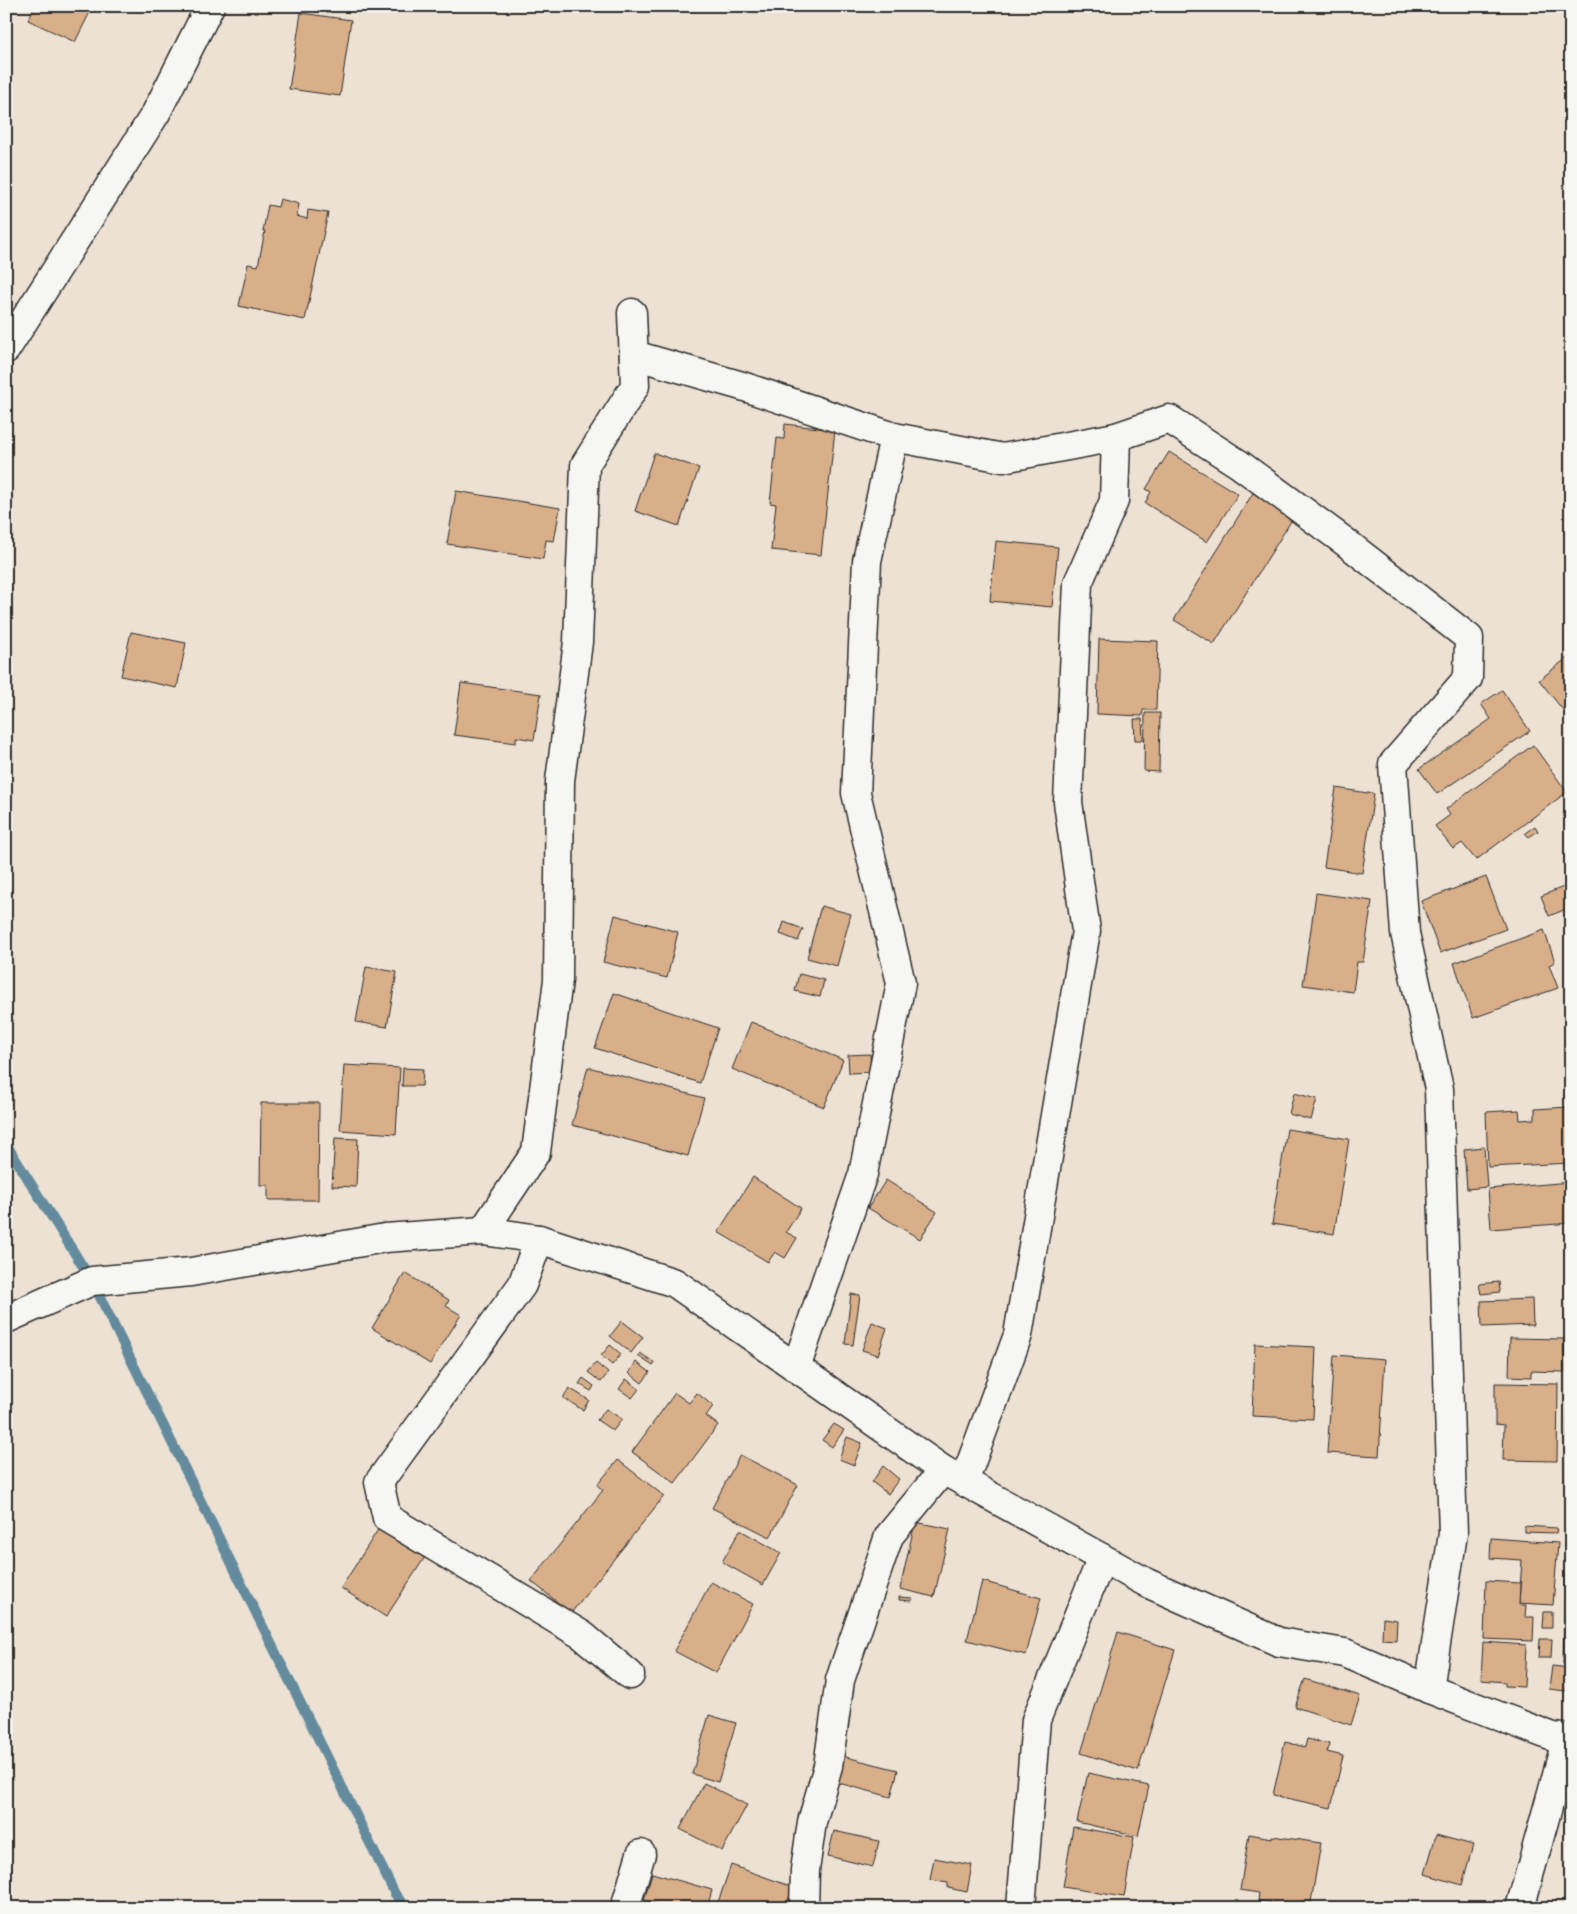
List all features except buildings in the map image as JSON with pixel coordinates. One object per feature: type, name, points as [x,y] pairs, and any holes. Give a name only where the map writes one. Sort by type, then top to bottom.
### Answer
[{"type":"street","points":[[6,349],[156,113],[210,6]]},
{"type":"street","points":[[483,1230],[536,1152],[558,980],[560,781],[578,642],[585,465],[635,386],[632,313]]},
{"type":"street","points":[[634,354],[742,386],[894,437],[1003,458],[1116,437],[1169,419],[1239,464],[1344,541],[1469,638],[1468,678],[1393,764],[1405,933],[1439,1089],[1453,1534],[1429,1689]]},
{"type":"street","points":[[796,1368],[863,1174],[901,983],[856,793],[867,560],[894,437]]},
{"type":"street","points":[[804,1908],[804,1870],[812,1822],[828,1766],[840,1680],[889,1536],[954,1476],[1018,1335],[1086,931],[1068,802],[1078,583],[1114,501],[1116,437]]},
{"type":"street","points":[[6,1319],[92,1281],[191,1272],[385,1238],[483,1230],[538,1240],[675,1283],[954,1476],[1147,1583],[1279,1642],[1345,1653],[1429,1689],[1553,1736],[1569,1738],[1520,1908]]},
{"type":"street","points":[[538,1240],[522,1285],[379,1482],[387,1518],[582,1635],[630,1676]]},
{"type":"street","points":[[1021,1908],[1036,1720],[1102,1558]]},
{"type":"street","points":[[625,1908],[641,1854]]},
{"type":"waterway","points":[[6,1144],[92,1281],[395,1894],[406,1908]]}]
